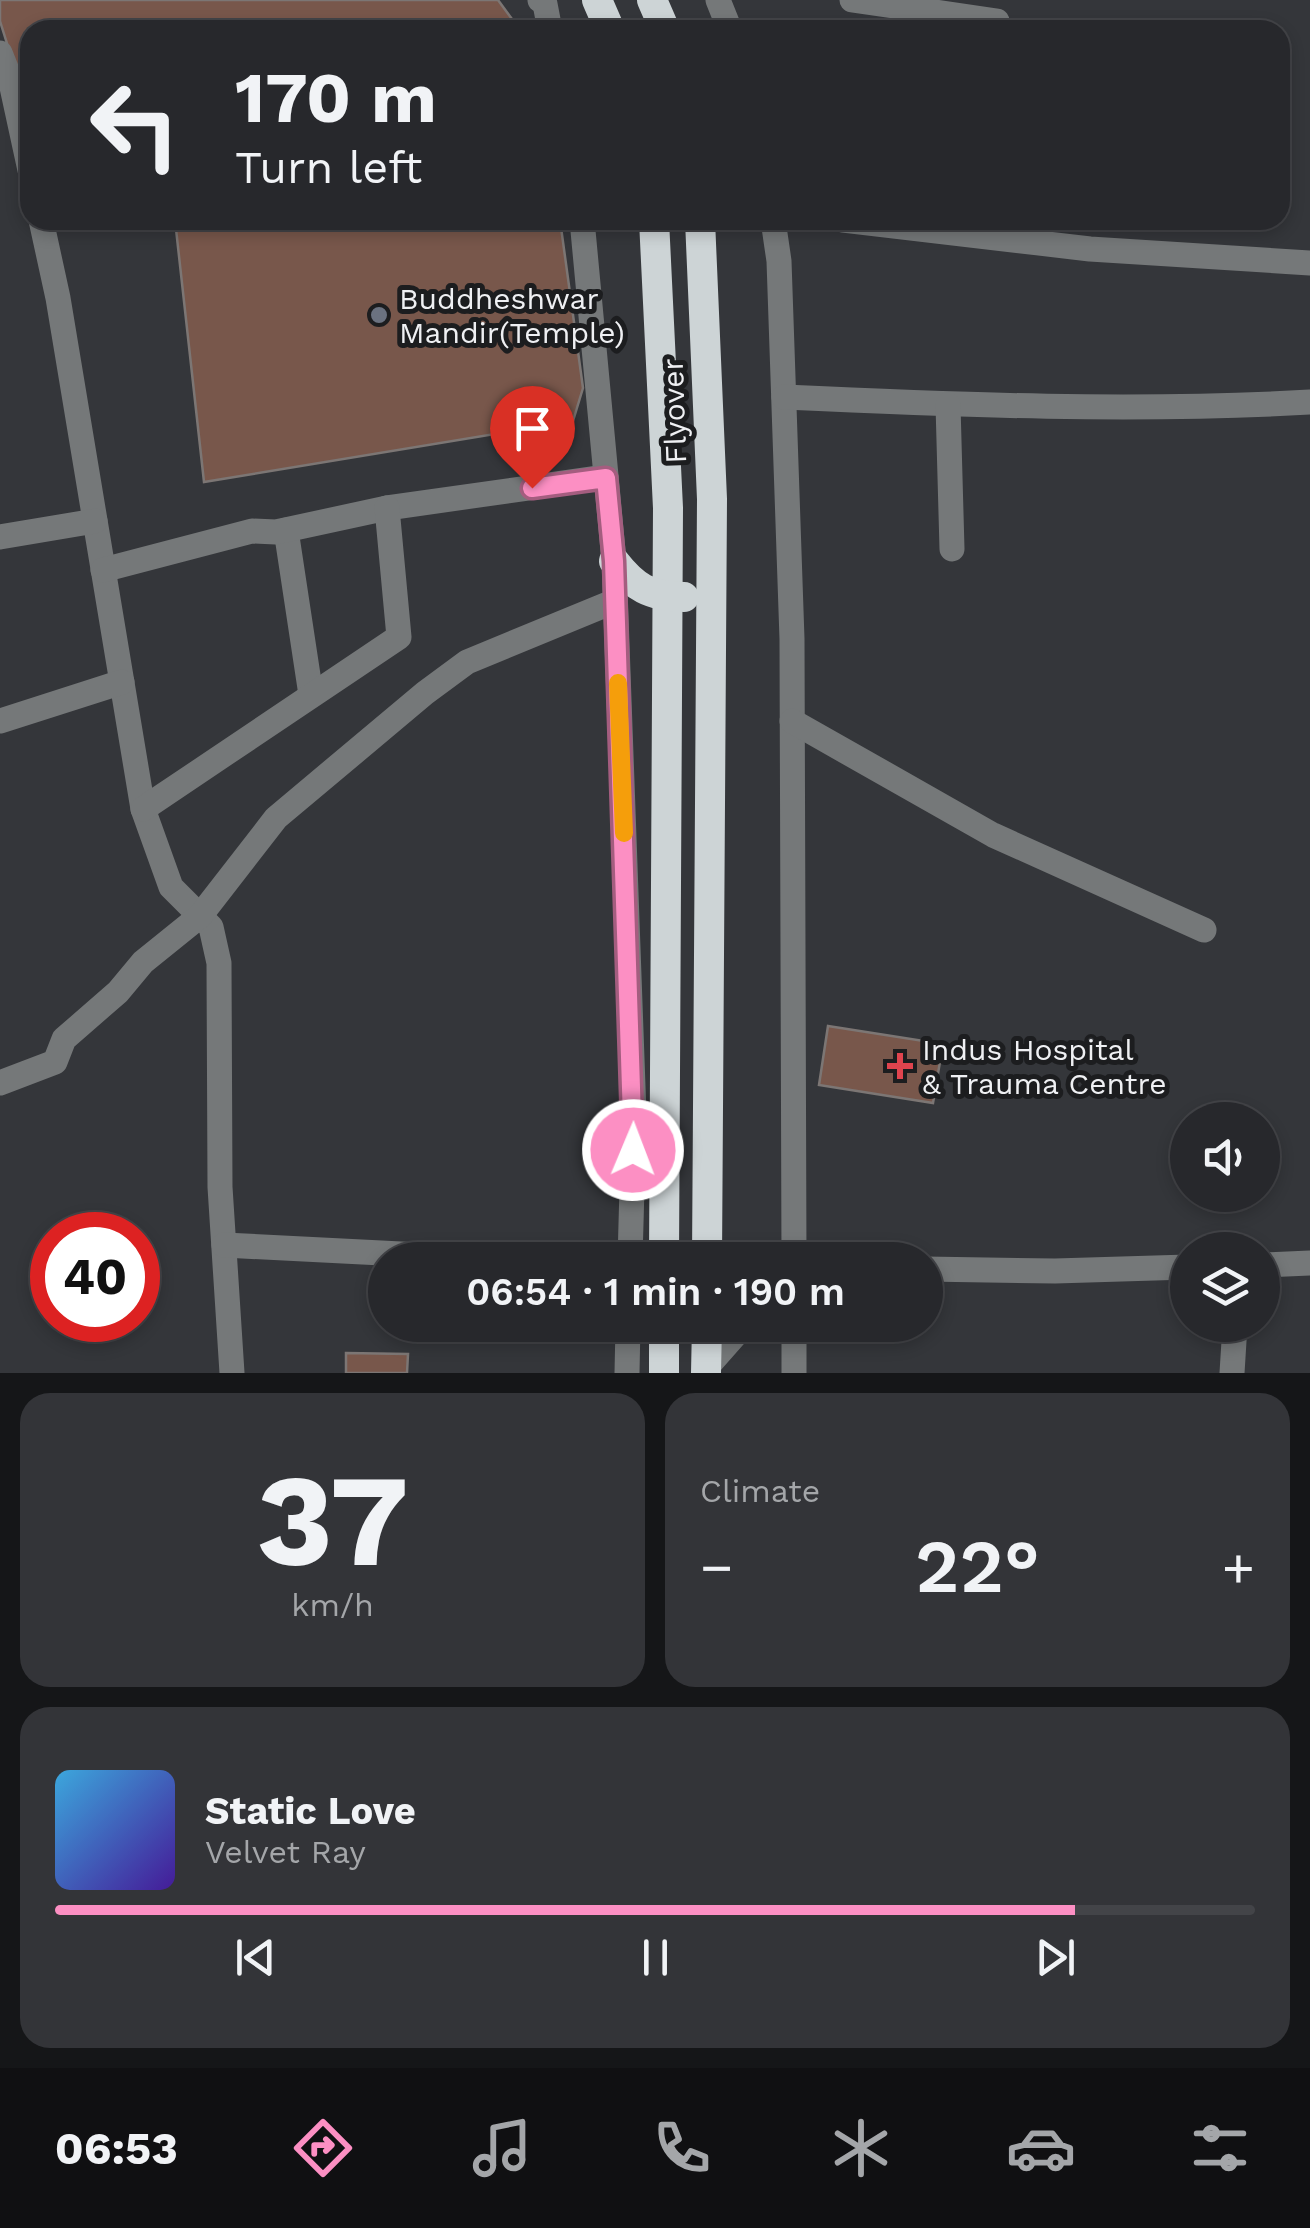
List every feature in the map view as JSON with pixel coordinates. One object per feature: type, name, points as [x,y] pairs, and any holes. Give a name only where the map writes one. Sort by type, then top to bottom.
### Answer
[{"type":"highway","name":"Flyover","points":[[655,230],[668,508],[664,1242]]},
{"type":"highway","name":"Flyover","points":[[701,230],[712,499],[707,1242]]},
{"type":"highway","points":[[614,561],[633,586],[667,596],[712,599]]},
{"type":"highway","points":[[664,1342],[664,1373]]},
{"type":"highway","points":[[706,1342],[706,1371]]},
{"type":"street","points":[[852,0],[998,17]]},
{"type":"street","points":[[0,53],[20,124]]},
{"type":"street","points":[[43,230],[58,298],[143,808],[172,887],[211,926],[220,963],[220,1187],[232,1373]]},
{"type":"street","points":[[583,230],[614,561],[634,1114],[630,1242]]},
{"type":"street","points":[[774,230],[784,397],[792,721],[794,1242]]},
{"type":"street","points":[[931,230],[1090,248],[1310,264]]},
{"type":"street","points":[[784,397],[948,405],[1236,406],[1310,402]]},
{"type":"street","points":[[948,405],[952,550]]},
{"type":"street","points":[[103,570],[252,531],[286,530],[387,508],[606,478]]},
{"type":"street","points":[[143,808],[398,637],[387,508]]},
{"type":"street","points":[[0,537],[95,520]]},
{"type":"street","points":[[286,530],[312,695]]},
{"type":"street","points":[[0,1083],[55,1062],[64,1038],[118,992],[143,962],[200,916],[276,818],[425,693],[467,662],[615,601]]},
{"type":"street","points":[[0,720],[122,682]]},
{"type":"street","points":[[792,721],[993,835],[1204,930]]},
{"type":"street","points":[[224,1245],[368,1252]]},
{"type":"street","points":[[1280,1264],[1310,1263]]},
{"type":"street","points":[[943,1270],[1170,1268]]},
{"type":"street","points":[[627,1373],[628,1342]]},
{"type":"street","points":[[706,1371],[730,1342]]},
{"type":"street","points":[[794,1342],[794,1373]]},
{"type":"street","points":[[1232,1373],[1234,1342]]},
{"type":"building","points":[[0,0],[498,0],[513,20],[20,20],[20,85],[0,21]]},
{"type":"building","name":"Buddheshwar Mandir(Temple)","points":[[176,230],[561,230],[583,388],[573,421],[204,482]]},
{"type":"building","points":[[828,1026],[943,1044],[933,1103],[819,1085]]},
{"type":"building","points":[[346,1353],[408,1354],[407,1373],[346,1373]]},
{"type":"slow traffic","points":[[618,683],[624,833]]},
{"type":"place","name":"Buddheshwar Mandir(Temple)","points":[[379,315]]},
{"type":"place","name":"Indus Hospital & Trauma Centre","points":[[900,1066]]},
{"type":"route","points":[[532,488],[606,478],[614,561],[633,1150]]}]
